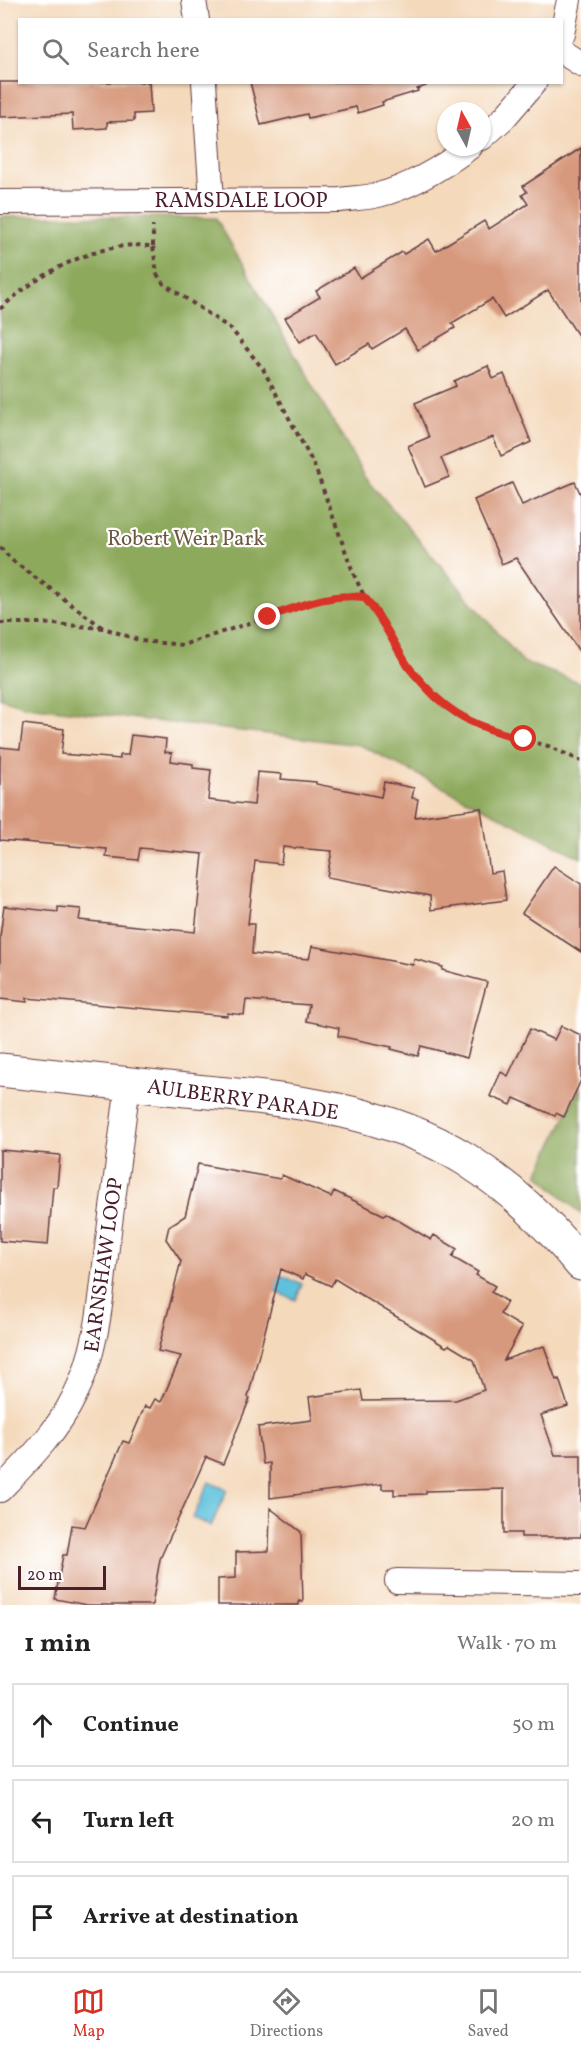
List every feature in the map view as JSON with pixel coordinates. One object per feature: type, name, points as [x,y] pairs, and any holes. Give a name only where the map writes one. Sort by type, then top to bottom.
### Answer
[{"type":"main road","name":"AULBERRY PARADE","points":[[0,1071],[318,1105],[360,1116],[432,1142],[465,1159],[519,1199],[553,1230],[581,1264]]},
{"type":"street","points":[[194,0],[197,18]]},
{"type":"street","points":[[563,26],[569,0]]},
{"type":"street","points":[[563,53],[581,64]]},
{"type":"street","points":[[204,84],[213,200]]},
{"type":"street","points":[[491,130],[533,84]]},
{"type":"street","name":"RAMSDALE LOOP","points":[[0,202],[340,200],[378,195],[414,180],[458,156]]},
{"type":"street","name":"EARNSHAW LOOP","points":[[0,1490],[29,1460],[52,1430],[73,1399],[89,1363],[98,1320],[128,1084]]},
{"type":"street","points":[[397,1581],[581,1584]]},
{"type":"path","points":[[0,309],[18,293],[71,261],[126,245],[153,246],[157,274],[163,283],[231,329],[263,369],[315,467],[364,597],[378,613],[408,667],[445,706],[466,720],[495,732],[548,746],[581,761]]},
{"type":"path","points":[[0,547],[13,561],[104,628]]},
{"type":"path","points":[[0,623],[40,623],[104,628],[141,641],[183,645],[328,597],[346,595],[364,597]]},
{"type":"green space","name":"Robert Weir Park","points":[[0,217],[216,218],[365,477],[523,662],[581,683],[581,858],[360,745],[27,706],[0,698]]},
{"type":"green space","points":[[581,1085],[581,1214],[538,1174]]},
{"type":"water","points":[[273,1272],[302,1284],[296,1300],[266,1288]]},
{"type":"water","points":[[209,1482],[227,1490],[211,1526],[193,1518]]},
{"type":"building","points":[[0,82],[149,84],[151,113],[134,114],[134,121],[107,122],[107,128],[73,130],[72,114],[0,117]]},
{"type":"building","points":[[251,84],[426,84],[417,89],[418,91],[382,102],[383,105],[358,113],[356,107],[308,118],[307,114],[261,125]]},
{"type":"building","points":[[581,148],[581,340],[548,290],[504,318],[492,299],[452,323],[455,328],[418,350],[405,329],[372,349],[369,344],[335,364],[316,332],[300,342],[285,318],[320,297],[316,291],[354,268],[360,278],[402,252],[404,254],[429,239],[436,251],[484,221],[489,229],[528,204],[522,195],[527,192],[523,186]]},
{"type":"building","points":[[488,366],[493,379],[504,374],[531,442],[501,456],[493,437],[441,458],[449,477],[425,487],[408,446],[429,437],[415,403],[456,386],[454,381]]},
{"type":"building","points":[[575,482],[581,495],[581,654],[516,558],[502,564],[474,500],[512,483],[522,505]]},
{"type":"building","points":[[23,724],[64,729],[61,754],[120,759],[120,755],[128,755],[131,735],[166,739],[165,752],[172,753],[171,761],[193,764],[193,768],[211,770],[208,800],[254,805],[257,772],[282,774],[281,779],[316,782],[316,784],[381,797],[384,782],[414,788],[412,798],[418,799],[415,817],[481,808],[490,873],[502,871],[506,900],[431,910],[430,896],[327,877],[332,851],[283,847],[281,864],[255,861],[248,924],[254,924],[252,954],[309,959],[312,946],[413,965],[414,959],[443,967],[442,970],[487,982],[467,1058],[421,1046],[418,1056],[391,1049],[392,1047],[338,1036],[339,1028],[306,1021],[309,1005],[246,1000],[244,1015],[228,1013],[227,1016],[27,998],[27,1002],[0,999],[0,937],[4,906],[58,912],[58,907],[81,909],[79,920],[195,932],[203,854],[140,848],[138,860],[106,857],[107,849],[0,840],[0,747],[20,749]]},
{"type":"building","points":[[554,866],[581,884],[581,952],[522,913]]},
{"type":"building","points":[[561,1026],[581,1035],[581,1080],[564,1117],[556,1113],[555,1116],[514,1098],[511,1105],[490,1096],[501,1072],[508,1076],[530,1029],[554,1040]]},
{"type":"building","points":[[0,1150],[60,1155],[57,1187],[53,1187],[48,1245],[0,1241]]},
{"type":"building","points":[[198,1164],[280,1179],[282,1175],[331,1197],[334,1191],[384,1215],[386,1213],[431,1240],[434,1235],[457,1249],[452,1257],[478,1272],[476,1275],[495,1286],[491,1292],[507,1302],[500,1314],[522,1327],[504,1360],[544,1346],[556,1380],[559,1379],[568,1406],[541,1415],[555,1455],[581,1455],[581,1537],[521,1537],[521,1533],[504,1533],[504,1489],[426,1491],[426,1494],[394,1495],[394,1489],[382,1489],[382,1484],[270,1498],[270,1463],[263,1464],[258,1427],[312,1420],[309,1397],[361,1390],[363,1401],[456,1400],[484,1390],[474,1360],[449,1345],[446,1347],[335,1279],[331,1286],[305,1274],[303,1279],[281,1269],[248,1397],[250,1398],[223,1464],[206,1457],[160,1559],[152,1605],[87,1605],[55,1599],[63,1555],[67,1555],[72,1525],[85,1527],[123,1441],[129,1443],[145,1406],[150,1408],[155,1399],[161,1402],[181,1356],[158,1351],[181,1261],[166,1239],[169,1226],[185,1216]]},
{"type":"building","points":[[270,1508],[301,1532],[303,1602],[299,1601],[299,1605],[218,1605],[218,1579],[236,1578],[236,1552],[269,1551]]},
{"type":"route","points":[[268,617],[328,597],[346,595],[364,597],[378,613],[408,667],[445,706],[466,720],[495,732],[524,739]]}]
